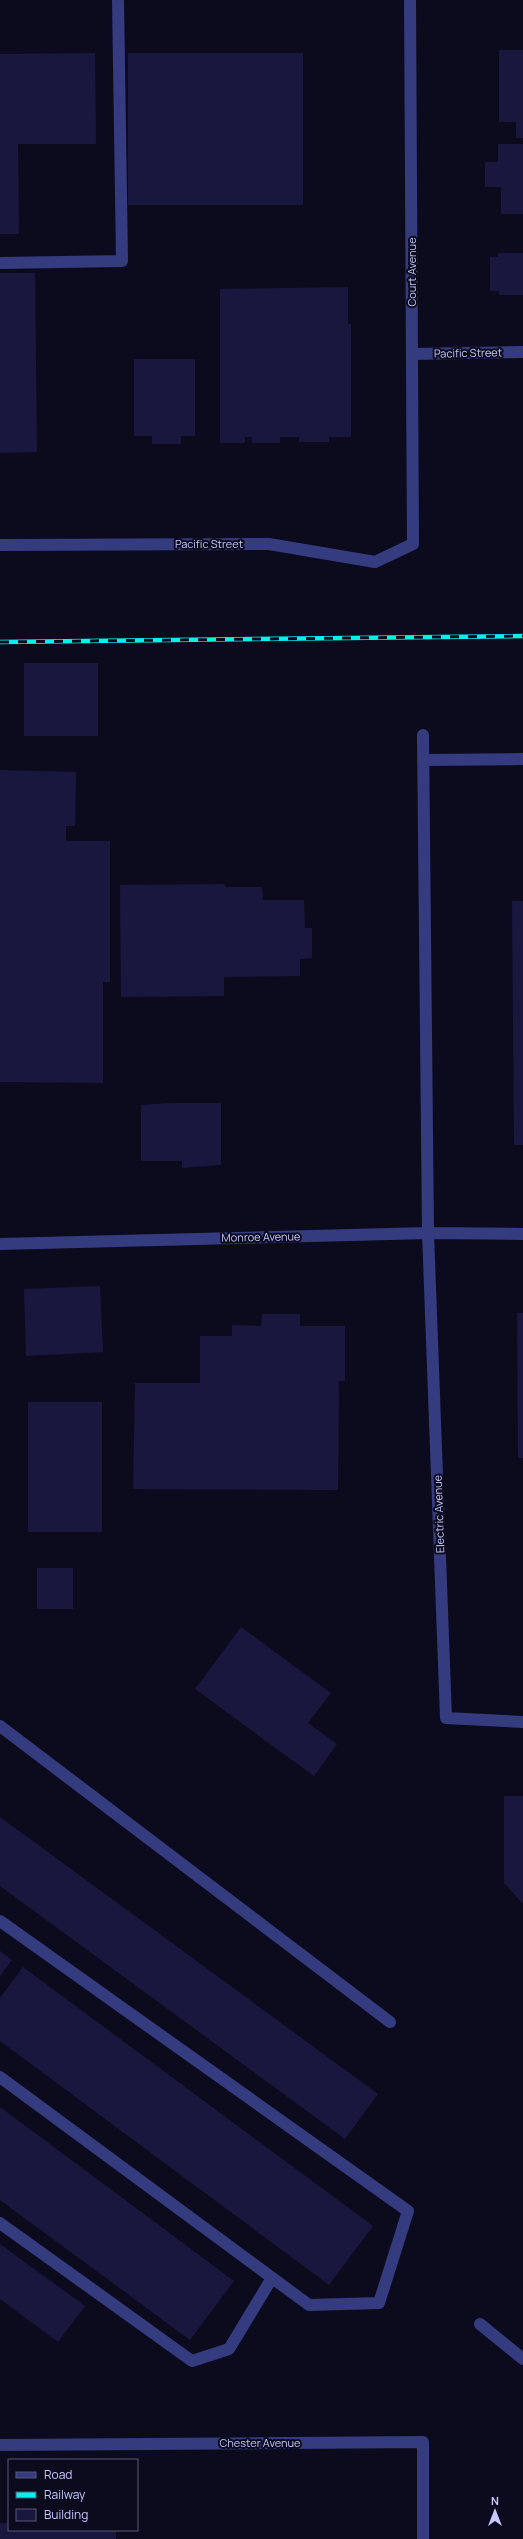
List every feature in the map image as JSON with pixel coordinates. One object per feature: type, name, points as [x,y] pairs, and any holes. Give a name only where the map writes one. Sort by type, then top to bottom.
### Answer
[{"type":"street","points":[[0,263],[122,261],[118,0]]},
{"type":"street","name":"Court Avenue","points":[[410,0],[413,544]]},
{"type":"street","name":"Pacific Street","points":[[413,354],[523,352]]},
{"type":"street","name":"Pacific Street","points":[[0,545],[269,544],[374,562],[413,544]]},
{"type":"street","points":[[422,735],[428,1233]]},
{"type":"street","points":[[423,760],[523,759]]},
{"type":"street","name":"Monroe Avenue","points":[[0,1244],[428,1233],[523,1234]]},
{"type":"street","name":"Electric Avenue","points":[[428,1233],[446,1718],[523,1722]]},
{"type":"street","points":[[0,1726],[390,2022]]},
{"type":"street","points":[[0,1922],[408,2211],[379,2303],[309,2305],[0,2077]]},
{"type":"street","points":[[0,2223],[192,2361],[229,2349],[272,2278]]},
{"type":"street","points":[[480,2324],[523,2359]]},
{"type":"street","name":"Chester Avenue","points":[[0,2445],[422,2442],[423,2539]]},
{"type":"building","points":[[499,50],[523,50],[523,138],[516,138],[516,122],[499,122]]},
{"type":"building","points":[[95,53],[96,144],[18,144],[19,234],[0,234],[0,54]]},
{"type":"building","points":[[128,53],[303,53],[303,205],[128,205]]},
{"type":"building","points":[[498,144],[523,144],[523,214],[501,214],[501,187],[485,187],[485,162],[498,162]]},
{"type":"building","points":[[498,253],[523,253],[523,295],[499,295],[499,291],[490,291],[490,257],[498,257]]},
{"type":"building","points":[[0,273],[35,273],[37,452],[0,453]]},
{"type":"building","points":[[348,287],[348,324],[351,324],[351,437],[329,437],[329,442],[299,442],[299,437],[280,437],[280,443],[252,443],[252,437],[245,437],[245,443],[220,443],[220,289]]},
{"type":"building","points":[[134,359],[195,359],[195,436],[181,436],[181,444],[152,444],[152,436],[134,436]]},
{"type":"building","points":[[24,663],[98,663],[98,736],[24,736]]},
{"type":"building","points":[[0,770],[76,772],[75,826],[66,826],[66,841],[110,841],[110,982],[103,982],[103,1083],[0,1082]]},
{"type":"building","points":[[224,884],[225,887],[262,887],[263,900],[304,900],[305,928],[312,928],[312,958],[300,959],[300,976],[224,977],[224,996],[121,997],[120,885]]},
{"type":"building","points":[[512,901],[523,901],[523,1145],[514,1145]]},
{"type":"building","points":[[169,1103],[221,1103],[221,1165],[182,1168],[182,1161],[141,1161],[141,1105]]},
{"type":"building","points":[[100,1286],[103,1352],[26,1356],[24,1289]]},
{"type":"building","points":[[517,1313],[523,1313],[523,1458],[518,1458]]},
{"type":"building","points":[[262,1314],[300,1314],[300,1326],[345,1326],[345,1381],[339,1381],[338,1490],[133,1489],[135,1383],[200,1383],[200,1336],[232,1336],[232,1325],[261,1326]]},
{"type":"building","points":[[28,1402],[102,1402],[102,1532],[28,1532]]},
{"type":"building","points":[[37,1568],[73,1568],[73,1609],[37,1609]]},
{"type":"building","points":[[241,1627],[331,1693],[308,1723],[337,1744],[314,1776],[195,1689]]},
{"type":"building","points":[[504,1796],[523,1796],[523,1904],[504,1883]]},
{"type":"building","points":[[0,1817],[378,2094],[345,2139],[0,1886]]},
{"type":"building","points":[[0,1951],[12,1960],[0,1976]]},
{"type":"building","points":[[23,1967],[373,2226],[329,2285],[0,2041],[0,1998]]},
{"type":"building","points":[[0,2107],[234,2281],[190,2340],[0,2200]]},
{"type":"building","points":[[0,2244],[85,2306],[58,2342],[0,2299]]},
{"type":"building","points":[[0,2523],[8,2523],[8,2531],[116,2531],[116,2539],[0,2539]]},
{"type":"railway","points":[[0,642],[523,636]]}]
